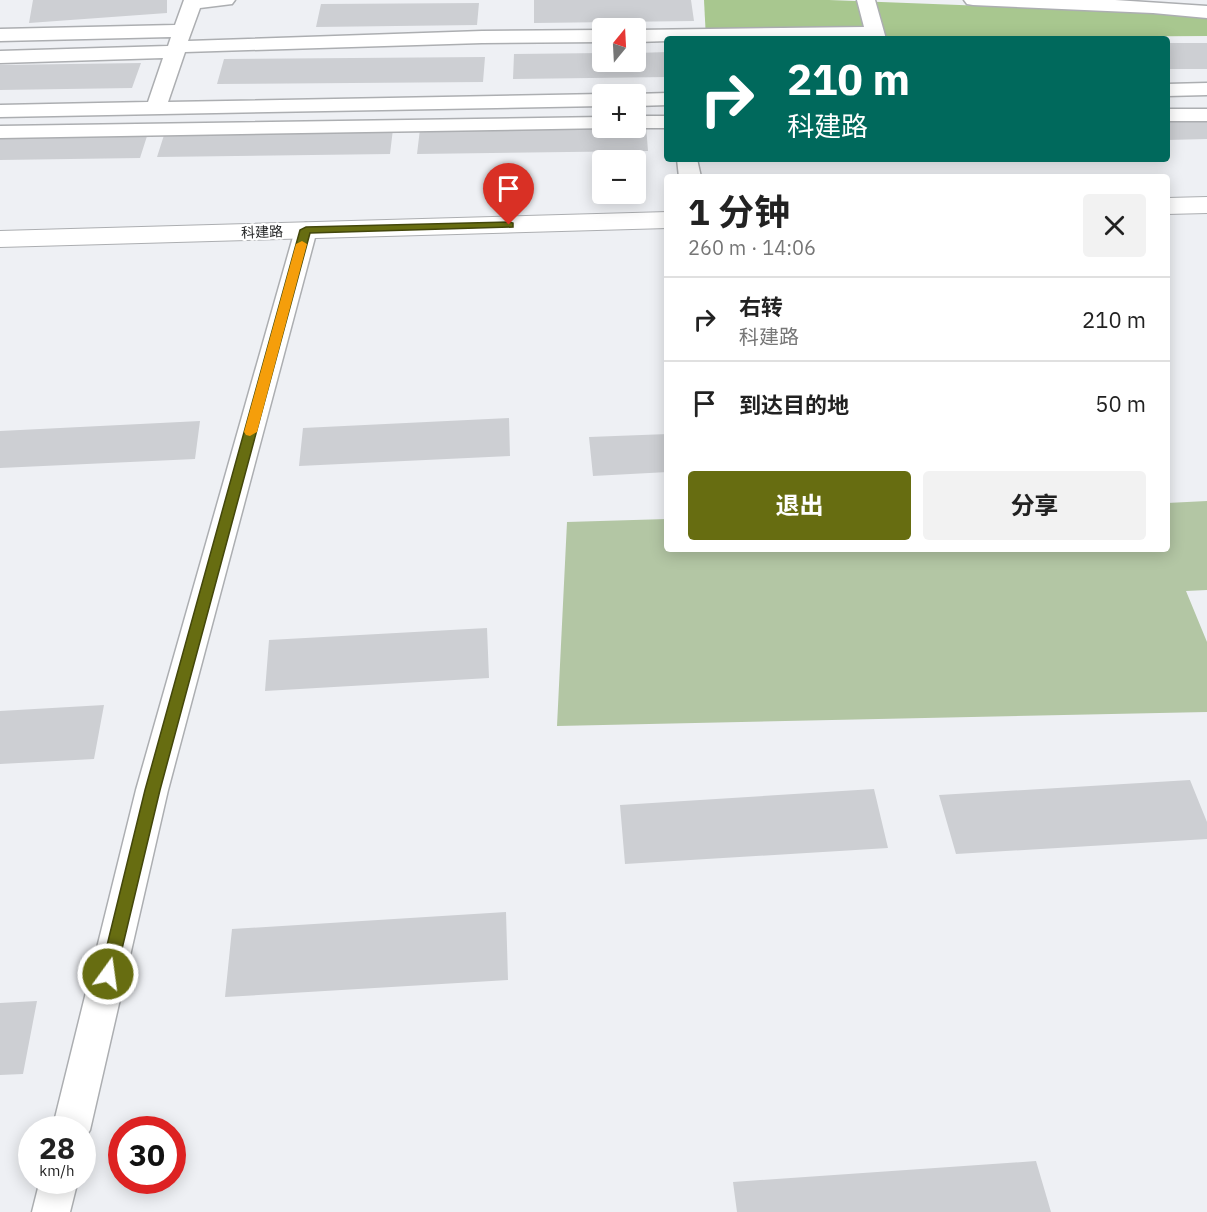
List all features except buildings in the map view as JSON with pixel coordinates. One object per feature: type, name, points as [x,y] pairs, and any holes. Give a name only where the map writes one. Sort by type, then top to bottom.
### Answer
[{"type":"main road","points":[[1170,206],[1207,205]]},
{"type":"main road","name":"科建路","points":[[0,239],[664,220]]},
{"type":"street","points":[[156,108],[193,1],[226,0]]},
{"type":"street","points":[[646,36],[876,36],[866,0]]},
{"type":"street","points":[[973,0],[1153,7],[1207,12]]},
{"type":"street","points":[[0,35],[178,44]]},
{"type":"street","points":[[0,57],[178,44],[592,36]]},
{"type":"street","points":[[1170,90],[1207,89]]},
{"type":"street","points":[[646,100],[664,99]]},
{"type":"street","points":[[0,111],[592,100]]},
{"type":"street","points":[[1170,115],[1207,114]]},
{"type":"street","points":[[646,123],[664,122]]},
{"type":"street","points":[[0,132],[592,123]]},
{"type":"street","points":[[74,1116],[155,779],[306,230]]},
{"type":"street","points":[[51,1212],[55,1194]]},
{"type":"green space","points":[[704,0],[829,0],[1168,13],[1207,17],[1207,36],[706,36]]},
{"type":"green space","points":[[1207,501],[1207,590],[1186,591],[1207,642],[1207,712],[557,726],[567,522],[664,519],[664,552],[1170,552],[1170,503]]},
{"type":"slow traffic","points":[[250,432],[302,244]]},
{"type":"route","points":[[108,974],[152,790],[306,230],[509,225]]}]
